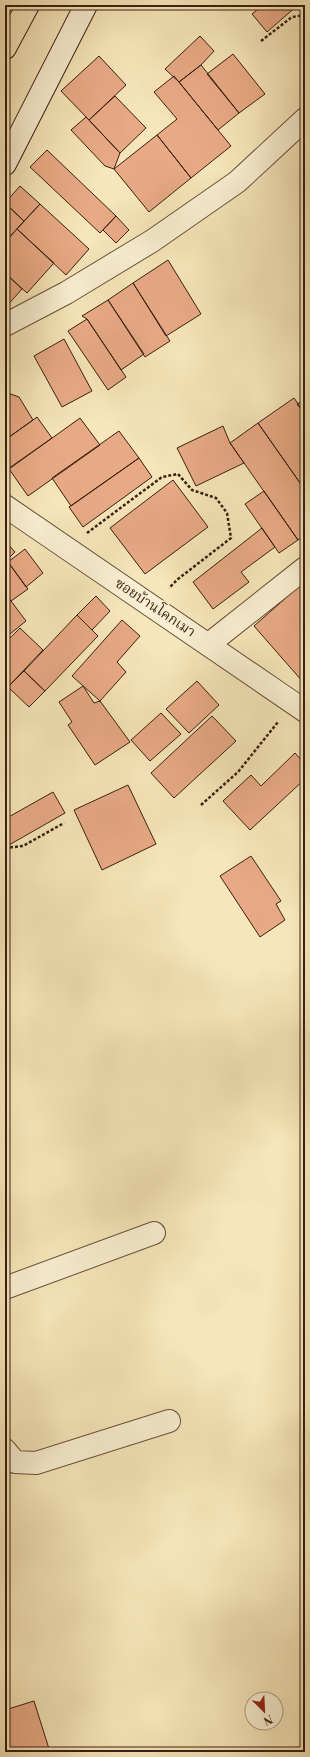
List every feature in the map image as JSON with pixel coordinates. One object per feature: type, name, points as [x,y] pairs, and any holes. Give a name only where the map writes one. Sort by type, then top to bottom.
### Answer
[{"type":"main road","points":[[5,48],[28,5]]},
{"type":"street","points":[[5,164],[86,5]]},
{"type":"street","points":[[5,325],[66,293],[152,241],[237,182],[305,119]]},
{"type":"street","name":"ซอยบ้านโคกเมา","points":[[5,506],[209,644],[299,707]]},
{"type":"street","points":[[209,644],[305,568]]},
{"type":"street","points":[[5,1288],[154,1233]]},
{"type":"street","points":[[5,1450],[15,1462],[36,1463],[169,1421]]},
{"type":"path","points":[[261,41],[292,17],[305,15]]},
{"type":"path","points":[[68,549],[106,518],[162,477],[178,474],[192,490],[216,498],[227,513],[231,538],[178,579],[154,607]]},
{"type":"path","points":[[201,805],[238,772],[299,707]]},
{"type":"path","points":[[5,848],[23,846],[64,823]]},
{"type":"path","points":[[302,901],[305,880]]},
{"type":"building","points":[[263,5],[298,5],[267,32],[252,14]]},
{"type":"building","points":[[200,36],[214,51],[201,65],[179,82],[165,69]]},
{"type":"building","points":[[233,54],[265,94],[239,113],[207,74]]},
{"type":"building","points":[[99,56],[126,85],[89,120],[61,91]]},
{"type":"building","points":[[201,65],[239,113],[218,130],[179,82]]},
{"type":"building","points":[[174,76],[231,146],[191,178],[157,135],[177,119],[154,92]]},
{"type":"building","points":[[115,96],[146,128],[120,153],[89,120]]},
{"type":"building","points":[[86,117],[120,153],[114,169],[105,166],[71,130]]},
{"type":"building","points":[[157,135],[191,178],[149,212],[114,169]]},
{"type":"building","points":[[47,150],[116,216],[100,233],[30,167]]},
{"type":"building","points":[[20,186],[40,204],[24,221],[5,203]]},
{"type":"building","points":[[40,204],[89,249],[66,275],[17,229]]},
{"type":"building","points":[[9,207],[24,221],[5,242],[5,212]]},
{"type":"building","points":[[116,216],[129,230],[116,243],[103,230]]},
{"type":"building","points":[[17,229],[54,263],[27,293],[5,273],[5,242]]},
{"type":"building","points":[[168,260],[201,314],[166,336],[133,283]]},
{"type":"building","points":[[5,273],[22,289],[5,308]]},
{"type":"building","points":[[133,283],[170,341],[145,357],[108,300]]},
{"type":"building","points":[[108,300],[144,354],[121,370],[87,319],[82,316]]},
{"type":"building","points":[[87,319],[126,377],[108,390],[68,331]]},
{"type":"building","points":[[64,339],[92,391],[62,407],[34,356]]},
{"type":"building","points":[[5,392],[19,397],[33,420],[5,440]]},
{"type":"building","points":[[294,398],[305,414],[305,490],[258,423]]},
{"type":"building","points":[[305,399],[305,415],[297,404]]},
{"type":"building","points":[[37,417],[52,438],[5,471],[5,440]]},
{"type":"building","points":[[80,418],[100,445],[28,496],[9,469]]},
{"type":"building","points":[[258,423],[305,490],[305,535],[298,540],[230,443]]},
{"type":"building","points":[[223,426],[230,443],[244,463],[196,486],[177,448]]},
{"type":"building","points":[[119,431],[139,458],[71,506],[52,478]]},
{"type":"building","points":[[139,458],[152,477],[83,527],[69,507]]},
{"type":"building","points":[[173,480],[208,527],[145,574],[110,528]]},
{"type":"building","points":[[264,491],[298,540],[279,553],[245,504]]},
{"type":"building","points":[[262,528],[275,547],[241,572],[249,582],[213,609],[193,582]]},
{"type":"building","points":[[5,541],[15,552],[5,562]]},
{"type":"building","points":[[25,549],[43,573],[26,587],[8,562]]},
{"type":"building","points":[[8,562],[28,589],[11,601],[5,593],[5,565]]},
{"type":"building","points":[[305,581],[305,680],[303,682],[254,626]]},
{"type":"building","points":[[96,596],[110,611],[92,630],[77,615]]},
{"type":"building","points":[[5,597],[11,601],[26,621],[5,638]]},
{"type":"building","points":[[77,615],[98,636],[45,691],[24,671]]},
{"type":"building","points":[[122,620],[140,636],[117,662],[126,672],[100,701],[72,676]]},
{"type":"building","points":[[20,628],[43,650],[5,690],[5,643]]},
{"type":"building","points":[[24,671],[45,691],[29,707],[8,687]]},
{"type":"building","points":[[197,681],[219,705],[189,733],[166,709]]},
{"type":"building","points":[[83,686],[94,703],[100,701],[130,742],[95,765],[68,725],[72,722],[59,702]]},
{"type":"building","points":[[161,713],[181,734],[150,761],[131,740]]},
{"type":"building","points":[[212,716],[236,741],[174,798],[151,773]]},
{"type":"building","points":[[295,753],[305,764],[305,779],[250,830],[223,801],[251,775],[261,786]]},
{"type":"building","points":[[128,785],[156,844],[102,870],[74,810]]},
{"type":"building","points":[[53,792],[65,813],[9,845],[5,837],[5,819]]},
{"type":"building","points":[[251,856],[281,901],[276,904],[285,920],[260,937],[220,876]]},
{"type":"building","points":[[34,1701],[50,1752],[5,1752],[5,1710]]}]
